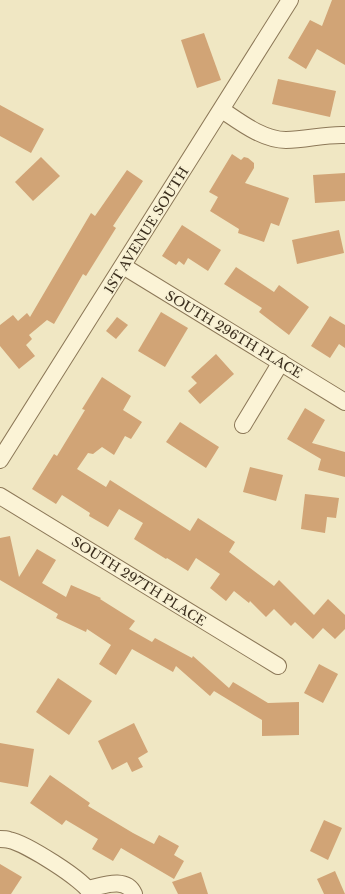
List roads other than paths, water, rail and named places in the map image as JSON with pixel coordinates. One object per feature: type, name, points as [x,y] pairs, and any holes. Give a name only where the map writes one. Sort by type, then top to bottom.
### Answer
[{"type":"street","name":"1ST AVENUE SOUTH","points":[[0,460],[290,0]]},
{"type":"street","points":[[222,110],[250,128],[272,138],[285,140],[345,135]]},
{"type":"street","name":"SOUTH 296TH PLACE","points":[[123,266],[345,402]]},
{"type":"street","points":[[243,425],[281,362]]},
{"type":"street","name":"SOUTH 297TH PLACE","points":[[0,496],[278,666]]},
{"type":"street","points":[[0,839],[9,840],[22,845],[76,877],[90,892],[119,883],[129,887],[134,894]]}]
